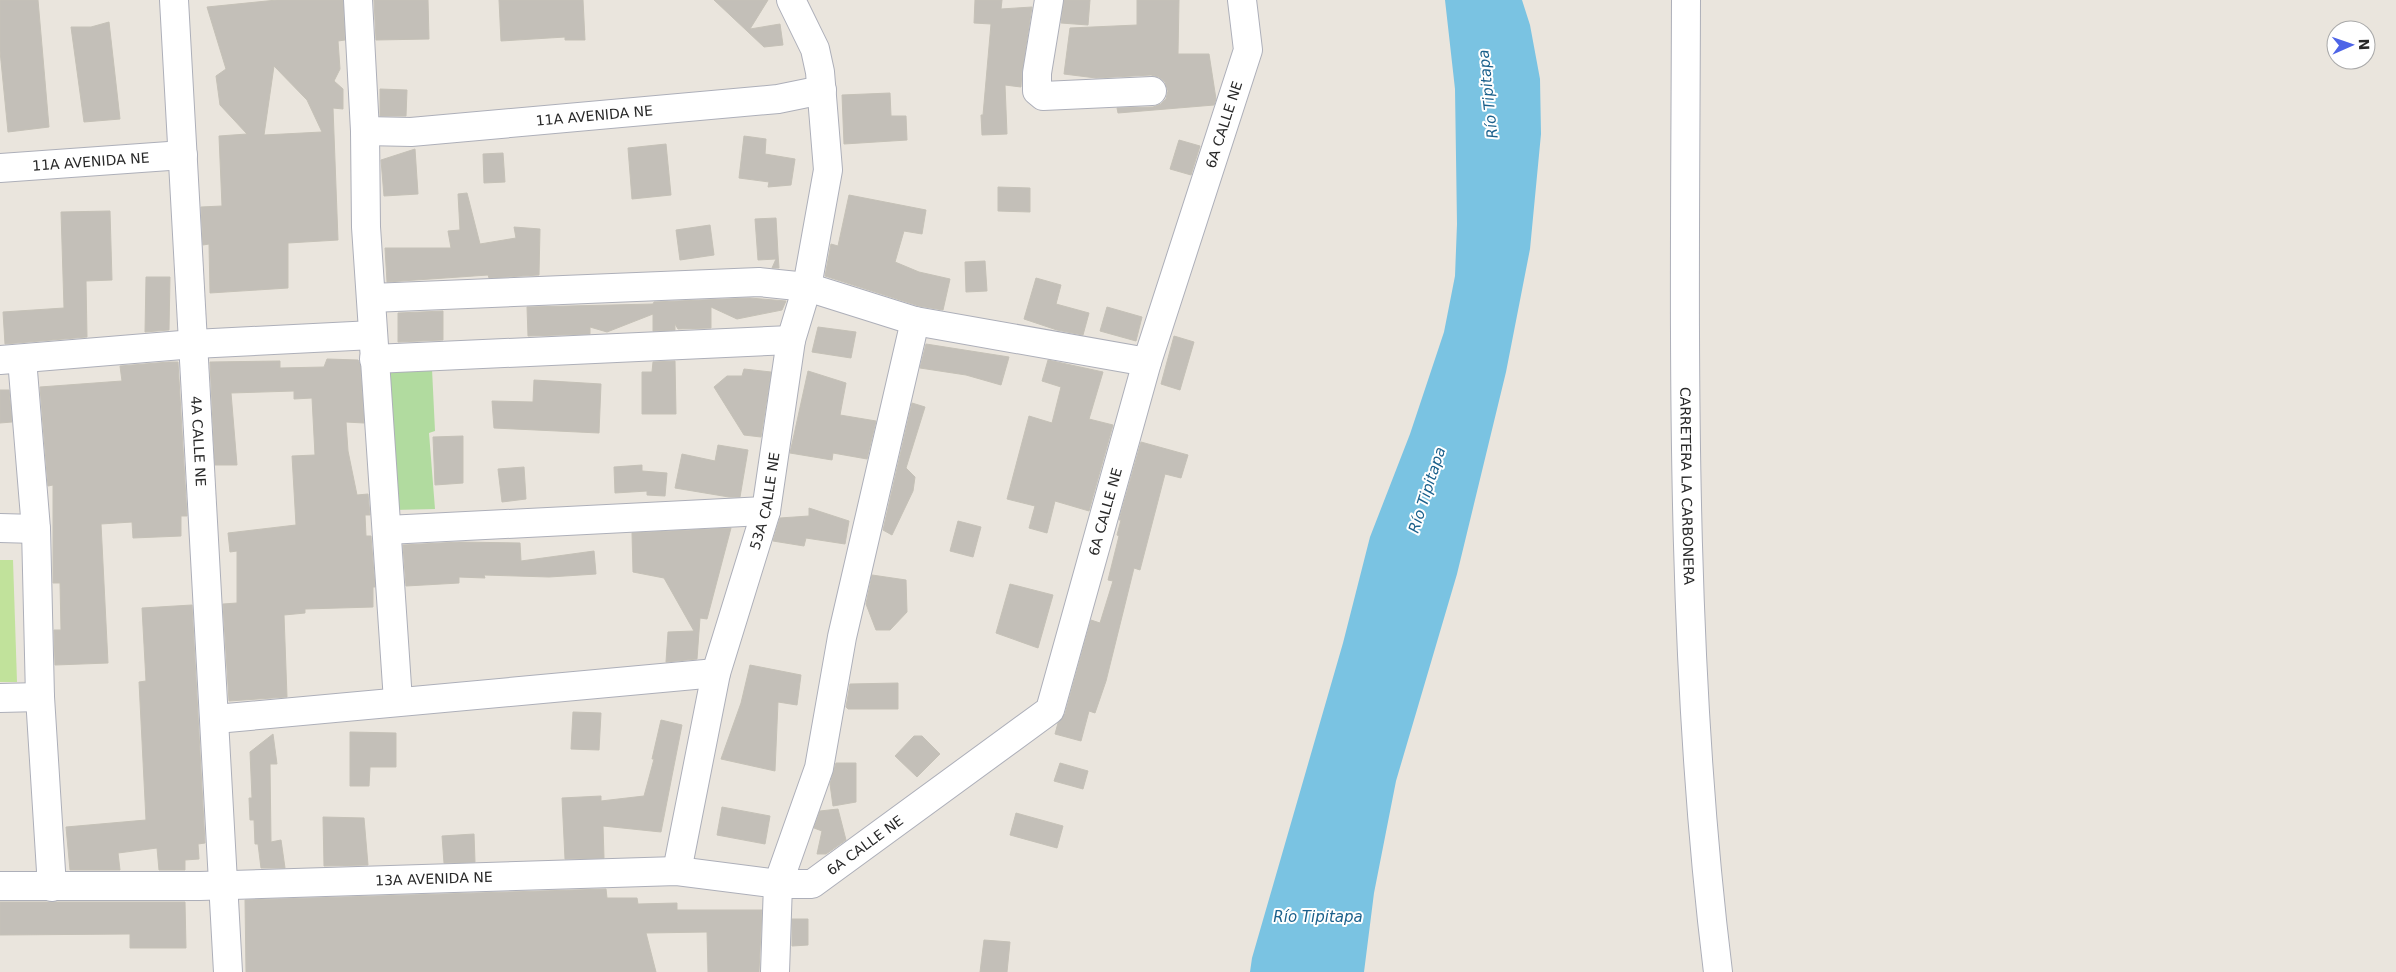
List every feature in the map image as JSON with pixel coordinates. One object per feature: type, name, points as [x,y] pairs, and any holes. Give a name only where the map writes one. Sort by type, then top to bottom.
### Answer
[{"type":"street","name":"4A CALLE NE","points":[[174,0],[216,719],[228,972]]},
{"type":"street","points":[[358,0],[365,131],[366,227],[398,701]]},
{"type":"street","name":"53A CALLE NE","points":[[677,871],[716,673],[766,511],[791,340],[807,287],[828,170],[826,127],[815,48],[791,0]]},
{"type":"street","points":[[1049,0],[1037,73],[1037,91],[1043,96],[1152,91]]},
{"type":"street","name":"6A CALLE NE","points":[[778,884],[812,884],[1050,710],[1147,362],[1248,50],[1242,0]]},
{"type":"street","name":"CARRETERA LA CARBONERA","points":[[1686,0],[1685,398],[1692,658],[1707,882],[1718,972]]},
{"type":"street","name":"11A AVENIDA NE","points":[[365,131],[411,132],[778,98],[822,90]]},
{"type":"street","name":"11A AVENIDA NE","points":[[0,168],[183,155]]},
{"type":"street","points":[[372,298],[759,282],[807,287],[915,321],[1147,362]]},
{"type":"street","points":[[775,972],[778,884],[819,768],[842,637],[915,321]]},
{"type":"street","points":[[52,887],[40,697],[36,529],[11,359],[194,344],[374,347],[791,340]]},
{"type":"street","points":[[387,530],[766,511]]},
{"type":"street","points":[[0,528],[36,529]]},
{"type":"street","points":[[216,719],[716,673]]},
{"type":"street","points":[[0,698],[40,697]]},
{"type":"street","name":"13A AVENIDA NE","points":[[0,886],[200,886],[225,883],[677,871],[778,884]]},
{"type":"green space","points":[[384,369],[432,369],[435,431],[429,433],[435,509],[393,510]]},
{"type":"green space","points":[[0,560],[13,560],[17,682],[0,682]]},
{"type":"water","name":"Río Tipitapa","points":[[1445,0],[1522,0],[1530,25],[1540,79],[1541,134],[1530,249],[1506,372],[1457,574],[1396,781],[1374,893],[1364,972],[1250,972],[1252,958],[1343,643],[1370,537],[1410,434],[1444,332],[1455,276],[1457,224],[1455,89]]},
{"type":"building","points":[[0,0],[38,0],[49,127],[8,132],[0,51]]},
{"type":"building","points":[[277,0],[343,0],[345,40],[338,41],[340,69],[334,81],[343,89],[343,109],[333,108],[338,240],[288,243],[288,288],[210,293],[209,244],[203,245],[201,207],[222,206],[219,136],[247,134],[220,105],[216,76],[226,69],[207,7]],"holes":[[[274,66],[307,100],[322,132],[264,135]]]},
{"type":"building","points":[[374,0],[428,0],[429,39],[376,40]]},
{"type":"building","points":[[499,0],[583,0],[585,40],[565,40],[565,37],[501,41]]},
{"type":"building","points":[[714,0],[768,0],[750,29],[780,24],[783,45],[764,47]]},
{"type":"building","points":[[975,0],[1002,0],[1001,9],[1032,7],[1021,87],[1005,85],[1007,134],[982,135],[981,115],[983,115],[991,24],[974,23]]},
{"type":"building","points":[[1064,0],[1090,0],[1088,25],[1061,23]]},
{"type":"building","points":[[1137,0],[1179,0],[1178,54],[1209,54],[1216,99],[1214,105],[1118,113],[1117,108],[1153,107],[1161,104],[1166,99],[1168,91],[1165,82],[1159,77],[1151,75],[1096,78],[1064,74],[1070,28],[1137,25]]},
{"type":"building","points":[[109,22],[120,119],[84,122],[71,27],[91,27]]},
{"type":"building","points":[[380,89],[407,90],[406,116],[380,116]]},
{"type":"building","points":[[890,93],[891,116],[906,116],[907,140],[844,144],[842,95]]},
{"type":"building","points":[[744,136],[766,139],[765,154],[795,159],[791,185],[768,187],[769,182],[739,178]]},
{"type":"building","points":[[1179,140],[1200,146],[1191,175],[1170,169]]},
{"type":"building","points":[[666,144],[671,195],[632,199],[628,148]]},
{"type":"building","points":[[415,149],[418,194],[384,196],[381,160]]},
{"type":"building","points":[[503,153],[505,182],[484,183],[483,154]]},
{"type":"building","points":[[998,187],[1030,188],[1030,212],[998,211]]},
{"type":"building","points":[[467,193],[480,244],[516,238],[514,227],[540,229],[539,275],[489,278],[488,275],[387,282],[385,248],[451,248],[448,231],[460,230],[458,194]]},
{"type":"building","points":[[849,195],[926,210],[922,234],[904,231],[895,262],[919,272],[950,279],[943,310],[919,306],[825,276],[831,244],[838,246]]},
{"type":"building","points":[[110,211],[112,280],[86,281],[87,337],[5,344],[3,312],[64,308],[61,212]]},
{"type":"building","points":[[776,218],[779,268],[772,268],[776,259],[758,260],[755,219]]},
{"type":"building","points":[[710,225],[714,255],[680,260],[676,230]]},
{"type":"building","points":[[985,261],[987,291],[966,292],[965,262]]},
{"type":"building","points":[[146,277],[170,277],[169,330],[145,332]]},
{"type":"building","points":[[1036,278],[1061,285],[1056,304],[1089,313],[1083,335],[1057,330],[1024,319]]},
{"type":"building","points":[[750,298],[786,301],[782,310],[737,319],[711,307],[711,328],[678,329],[675,324],[675,330],[653,331],[653,314],[607,332],[590,327],[590,334],[528,336],[527,307],[653,304],[654,302]]},
{"type":"building","points":[[1107,307],[1142,317],[1136,341],[1100,331]]},
{"type":"building","points":[[443,311],[443,340],[398,342],[398,313]]},
{"type":"building","points":[[818,327],[856,332],[851,358],[812,352]]},
{"type":"building","points":[[1174,336],[1194,342],[1180,390],[1161,384]]},
{"type":"building","points":[[926,344],[1009,357],[1001,385],[966,375],[920,368]]},
{"type":"building","points":[[327,359],[358,360],[360,364],[364,423],[346,422],[348,451],[357,495],[368,494],[370,515],[365,515],[366,536],[371,536],[375,587],[373,587],[373,607],[305,609],[305,613],[284,615],[287,697],[229,701],[223,604],[237,603],[237,551],[230,552],[228,533],[296,525],[292,456],[315,455],[312,398],[294,399],[294,391],[231,393],[237,465],[215,465],[210,362],[280,361],[280,368],[324,367]]},
{"type":"building","points":[[1048,360],[1103,372],[1089,419],[1113,425],[1089,511],[1055,501],[1047,533],[1029,528],[1035,506],[1007,499],[1029,416],[1052,423],[1061,387],[1042,381]]},
{"type":"building","points":[[675,361],[676,414],[642,414],[642,372],[652,372],[653,362]]},
{"type":"building","points":[[178,362],[187,516],[181,516],[181,536],[133,538],[132,522],[101,524],[108,663],[55,665],[54,630],[61,630],[60,583],[53,583],[53,485],[48,486],[40,387],[122,381],[120,366]]},
{"type":"building","points":[[744,369],[771,372],[761,437],[744,435],[714,387],[727,376],[742,376]]},
{"type":"building","points":[[808,371],[846,383],[840,415],[876,421],[867,459],[833,453],[832,460],[790,453]]},
{"type":"building","points":[[534,380],[601,384],[599,433],[494,428],[492,401],[533,402]]},
{"type":"building","points":[[0,390],[9,390],[12,422],[0,423]]},
{"type":"building","points":[[912,403],[925,407],[906,468],[915,477],[913,491],[892,535],[883,530]]},
{"type":"building","points":[[463,436],[463,483],[435,485],[433,437]]},
{"type":"building","points":[[1141,442],[1188,455],[1181,478],[1165,474],[1140,570],[1134,568],[1106,681],[1095,713],[1089,711],[1081,741],[1055,734],[1058,723],[1065,714],[1091,620],[1100,623],[1113,581],[1108,580],[1119,536],[1117,535],[1121,520],[1119,520]]},
{"type":"building","points":[[718,445],[748,450],[740,497],[729,497],[675,488],[682,454],[715,461]]},
{"type":"building","points":[[642,465],[642,471],[667,473],[665,496],[647,495],[647,491],[615,493],[614,467]]},
{"type":"building","points":[[524,467],[526,499],[502,502],[498,469]]},
{"type":"building","points":[[809,508],[849,521],[845,544],[806,538],[804,546],[773,541],[780,518],[809,516]]},
{"type":"building","points":[[958,521],[981,527],[973,557],[950,551]]},
{"type":"building","points":[[731,528],[707,619],[700,618],[697,659],[666,662],[668,632],[694,631],[664,578],[633,572],[632,533]]},
{"type":"building","points":[[460,542],[520,543],[521,561],[594,551],[596,574],[549,577],[484,575],[485,578],[459,577],[459,583],[406,586],[403,545]]},
{"type":"building","points":[[872,575],[906,580],[907,612],[890,630],[876,630],[866,604]]},
{"type":"building","points":[[1010,584],[1053,595],[1038,648],[996,633]]},
{"type":"building","points":[[192,605],[205,843],[198,844],[199,859],[185,860],[185,870],[159,870],[157,848],[118,853],[120,870],[70,870],[66,827],[146,820],[139,682],[146,681],[142,608]]},
{"type":"building","points":[[750,665],[801,675],[797,705],[778,702],[775,771],[721,759],[741,703]]},
{"type":"building","points":[[898,683],[898,709],[848,709],[846,707],[850,684]]},
{"type":"building","points":[[573,712],[601,713],[599,750],[571,749]]},
{"type":"building","points":[[661,720],[682,725],[661,832],[603,826],[604,858],[565,859],[562,798],[601,796],[601,801],[644,796],[654,759],[652,759]]},
{"type":"building","points":[[350,732],[396,733],[396,767],[370,767],[369,786],[350,786]]},
{"type":"building","points":[[273,734],[277,764],[270,764],[271,842],[281,840],[285,868],[261,868],[258,844],[255,844],[254,820],[250,820],[249,798],[252,798],[250,752]]},
{"type":"building","points":[[914,736],[922,736],[940,754],[917,777],[895,756]]},
{"type":"building","points":[[836,763],[856,763],[856,802],[833,806],[830,784]]},
{"type":"building","points":[[1060,763],[1088,771],[1083,789],[1054,781]]},
{"type":"building","points":[[722,807],[770,816],[765,844],[717,835]]},
{"type":"building","points":[[838,809],[846,840],[826,854],[817,854],[822,831],[814,828],[820,811]]},
{"type":"building","points":[[1016,813],[1063,826],[1057,848],[1010,835]]},
{"type":"building","points":[[323,817],[364,818],[368,865],[324,866]]},
{"type":"building","points":[[474,834],[475,862],[444,863],[442,836]]},
{"type":"building","points":[[606,889],[607,898],[637,898],[638,904],[677,903],[677,910],[762,910],[759,972],[708,972],[707,932],[646,933],[656,972],[246,972],[245,900]]},
{"type":"building","points":[[0,902],[185,902],[186,948],[130,948],[130,934],[0,935]]},
{"type":"building","points":[[792,919],[808,919],[808,945],[792,946]]},
{"type":"building","points":[[984,940],[1010,942],[1007,972],[980,972]]}]
